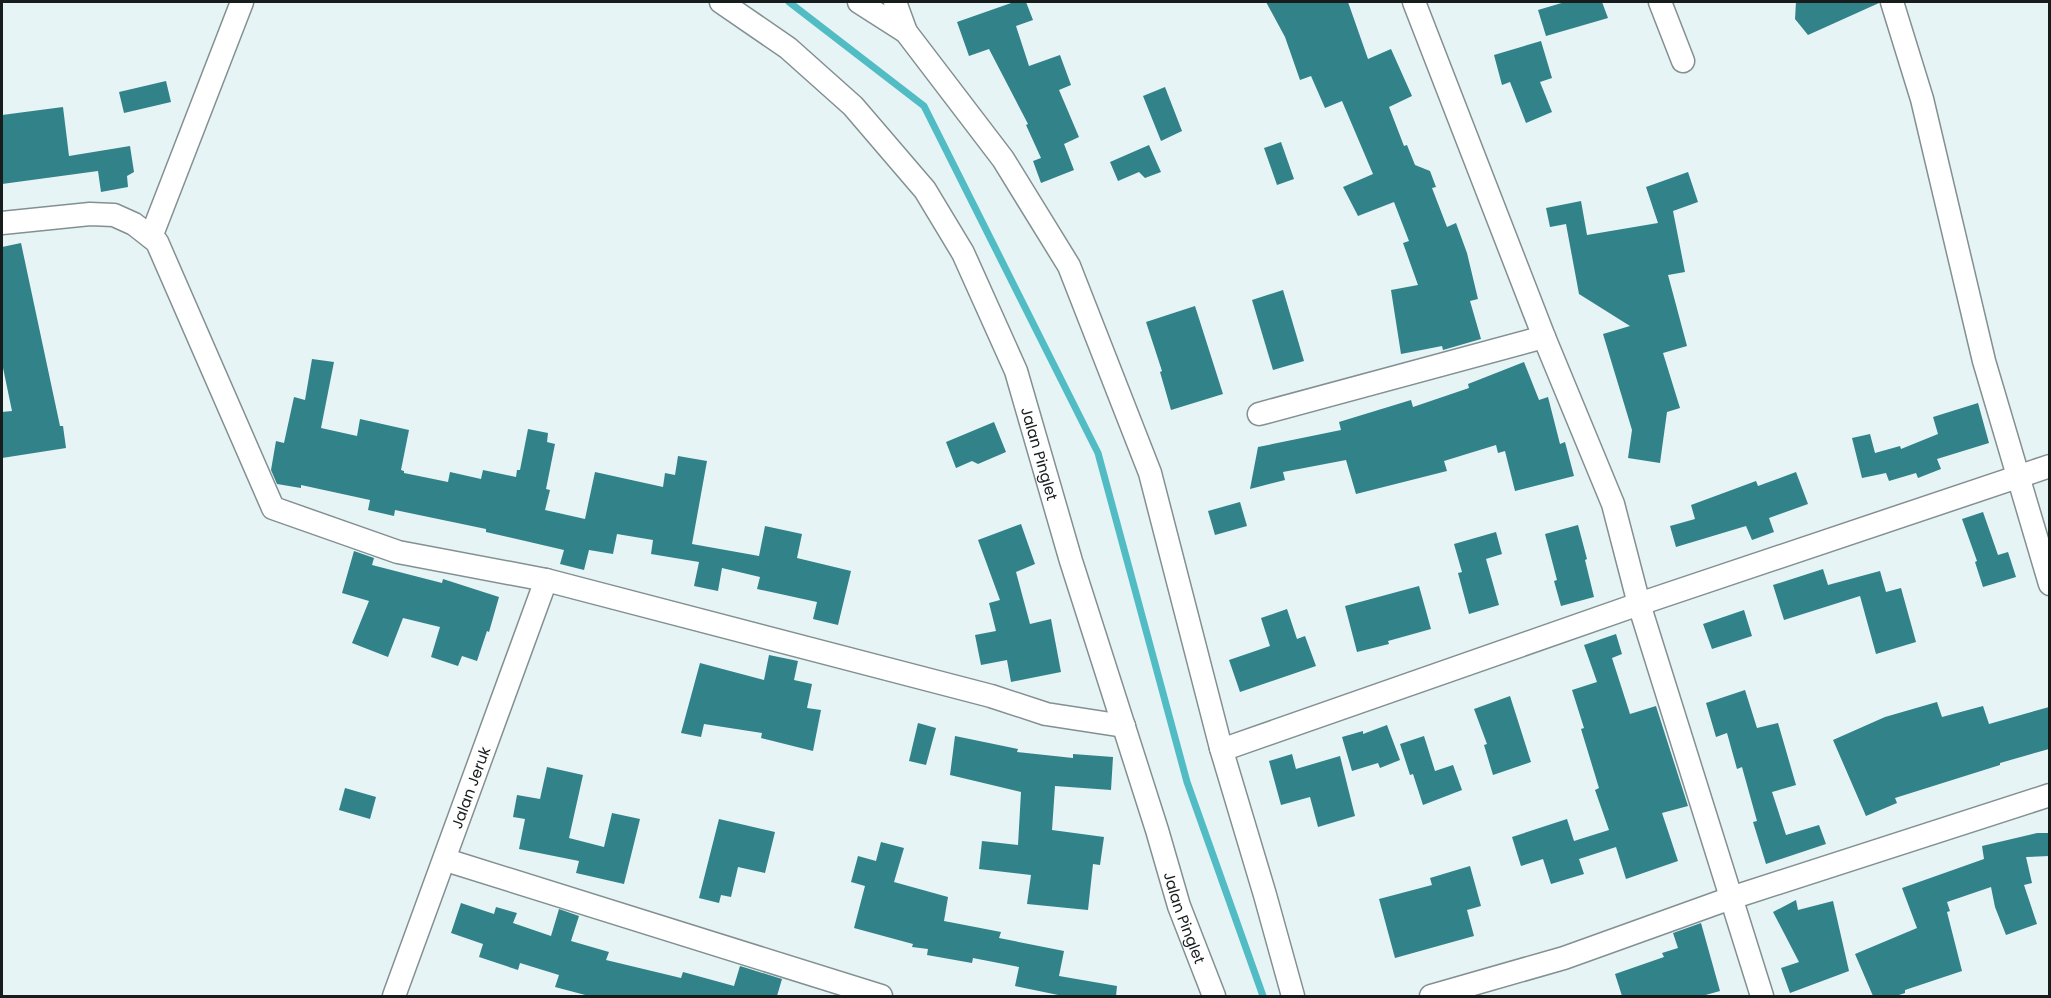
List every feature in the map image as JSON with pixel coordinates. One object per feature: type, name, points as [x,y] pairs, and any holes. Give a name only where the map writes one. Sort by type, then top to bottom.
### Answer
[{"type":"street","points":[[152,237],[242,2]]},
{"type":"street","name":"Jalan Pinglet","points":[[721,2],[788,48],[853,106],[925,190],[963,253],[1016,371],[1071,561],[1179,906],[1214,996]]},
{"type":"street","points":[[859,2],[906,32]]},
{"type":"street","points":[[895,2],[906,32],[1003,159],[1069,266],[1150,473],[1221,748],[1293,996]]},
{"type":"street","points":[[1414,2],[1544,337],[1613,504],[1639,604],[1762,996]]},
{"type":"street","points":[[1660,2],[1683,61]]},
{"type":"street","points":[[1892,2],[1922,99],[1984,361],[2049,584]]},
{"type":"street","points":[[2,223],[90,214],[114,215],[134,224],[157,242],[273,508],[398,552],[546,579],[991,696],[1046,714],[1124,726]]},
{"type":"street","points":[[1259,414],[1544,337]]},
{"type":"street","points":[[1221,748],[1230,747],[1639,604],[2049,466]]},
{"type":"street","name":"Jalan Jeruk","points":[[394,996],[446,860],[546,579]]},
{"type":"street","points":[[1431,996],[1564,958],[1731,898],[2049,795]]},
{"type":"street","points":[[446,860],[881,996]]},
{"type":"building","points":[[1014,2],[1026,2],[1033,20],[1016,26],[1029,66],[1060,55],[1071,85],[1059,90],[1079,137],[1064,144],[1074,170],[1041,183],[1033,161],[1041,158],[1026,125],[1028,124],[989,49],[969,56],[957,22]]},
{"type":"building","points":[[1266,2],[1348,2],[1368,59],[1391,49],[1412,96],[1389,107],[1404,146],[1407,145],[1415,165],[1430,171],[1436,187],[1432,188],[1447,227],[1456,223],[1467,253],[1478,299],[1470,301],[1481,339],[1443,350],[1442,346],[1401,354],[1391,290],[1418,285],[1403,243],[1409,241],[1394,202],[1358,216],[1343,187],[1373,174],[1342,101],[1325,108],[1311,76],[1300,80],[1285,37]]},
{"type":"building","points":[[1565,2],[1602,2],[1608,18],[1546,36],[1538,10]]},
{"type":"building","points":[[1796,2],[1879,3],[1808,35],[1795,19]]},
{"type":"building","points":[[1541,41],[1552,78],[1540,82],[1552,112],[1526,123],[1510,82],[1502,85],[1494,55]]},
{"type":"building","points":[[166,81],[171,102],[124,113],[119,92]]},
{"type":"building","points":[[1165,87],[1182,131],[1161,141],[1143,96]]},
{"type":"building","points":[[63,107],[69,156],[130,146],[134,172],[127,176],[128,187],[101,192],[98,171],[2,184],[2,115]]},
{"type":"building","points":[[1281,142],[1294,179],[1277,185],[1264,148]]},
{"type":"building","points":[[1149,145],[1161,172],[1145,178],[1139,172],[1118,181],[1110,162]]},
{"type":"building","points":[[1688,172],[1698,202],[1673,211],[1685,272],[1668,275],[1687,346],[1663,353],[1680,408],[1667,412],[1660,463],[1628,458],[1632,430],[1603,334],[1630,326],[1579,294],[1566,224],[1550,227],[1546,208],[1581,201],[1587,235],[1658,223],[1646,187]]},
{"type":"building","points":[[21,243],[66,448],[2,458],[2,412],[12,411],[2,363],[2,247]]},
{"type":"building","points":[[1283,290],[1304,361],[1273,370],[1252,300]]},
{"type":"building","points":[[1195,306],[1223,394],[1171,410],[1160,372],[1162,371],[1146,322]]},
{"type":"building","points":[[312,359],[334,362],[321,428],[357,436],[360,419],[409,430],[401,470],[404,473],[448,482],[450,472],[481,479],[483,470],[516,477],[517,470],[520,470],[528,429],[548,433],[547,442],[555,444],[546,489],[550,490],[545,510],[585,519],[595,472],[663,487],[665,473],[675,475],[678,456],[707,461],[692,544],[759,556],[765,526],[802,534],[797,558],[851,571],[838,625],[813,619],[817,602],[757,589],[760,577],[722,568],[718,591],[694,586],[699,562],[651,554],[653,540],[617,534],[613,554],[589,550],[584,570],[560,564],[564,550],[486,532],[486,529],[395,510],[394,516],[368,510],[370,500],[301,485],[301,488],[277,484],[271,470],[276,441],[284,443],[294,397],[305,400]]},
{"type":"building","points":[[1524,362],[1539,400],[1548,397],[1560,444],[1565,442],[1574,476],[1515,491],[1505,451],[1498,453],[1496,445],[1444,461],[1447,471],[1356,494],[1346,460],[1283,472],[1285,480],[1250,489],[1258,447],[1341,430],[1339,422],[1411,400],[1413,407],[1469,388],[1468,384]]},
{"type":"building","points":[[1978,403],[1989,443],[1937,459],[1941,469],[1918,478],[1916,473],[1889,481],[1886,473],[1862,478],[1852,438],[1870,434],[1875,453],[1900,446],[1901,449],[1938,434],[1933,417]]},
{"type":"building","points":[[994,422],[1006,452],[978,464],[972,461],[956,468],[946,442]]},
{"type":"building","points":[[1796,472],[1808,504],[1769,518],[1774,532],[1752,540],[1746,526],[1676,547],[1670,526],[1695,519],[1691,505],[1756,481],[1758,486]]},
{"type":"building","points":[[1240,502],[1247,526],[1215,535],[1208,511]]},
{"type":"building","points":[[1983,512],[1998,555],[2008,552],[2016,577],[1983,587],[1975,562],[1977,561],[1962,519]]},
{"type":"building","points":[[1021,524],[1035,564],[1016,572],[1030,624],[1051,619],[1061,672],[1011,682],[1007,660],[981,665],[975,635],[996,631],[989,603],[1000,600],[978,540]]},
{"type":"building","points":[[1578,525],[1594,597],[1561,606],[1545,534]]},
{"type":"building","points":[[1496,532],[1502,554],[1486,559],[1499,605],[1469,614],[1458,573],[1462,572],[1454,544]]},
{"type":"building","points":[[354,551],[374,558],[372,565],[442,583],[443,579],[499,597],[489,632],[487,631],[477,661],[462,656],[458,666],[431,657],[440,627],[403,618],[388,657],[352,643],[369,601],[342,593]]},
{"type":"building","points":[[1823,569],[1828,585],[1880,571],[1886,592],[1901,588],[1916,642],[1876,654],[1860,596],[1784,620],[1773,585]]},
{"type":"building","points":[[1419,586],[1431,629],[1388,641],[1389,644],[1357,652],[1345,606]]},
{"type":"building","points":[[1287,609],[1297,639],[1305,636],[1316,666],[1240,692],[1229,660],[1270,646],[1261,618]]},
{"type":"building","points":[[1744,610],[1752,636],[1712,649],[1703,624]]},
{"type":"building","points":[[1616,634],[1622,654],[1612,658],[1630,714],[1656,706],[1688,806],[1662,813],[1678,861],[1626,879],[1616,847],[1579,859],[1584,874],[1551,884],[1543,859],[1521,866],[1512,837],[1567,819],[1574,841],[1609,830],[1595,790],[1599,788],[1572,690],[1597,682],[1584,645]]},
{"type":"building","points":[[769,655],[798,661],[794,680],[812,684],[807,708],[821,710],[813,751],[761,738],[762,733],[704,724],[701,737],[681,733],[700,663],[764,680]]},
{"type":"building","points":[[1745,690],[1757,728],[1778,723],[1796,785],[1772,792],[1786,835],[1819,825],[1826,844],[1766,864],[1753,822],[1757,821],[1742,767],[1737,769],[1727,733],[1716,737],[1706,703]]},
{"type":"building","points":[[1510,696],[1531,762],[1493,775],[1484,745],[1487,744],[1474,709]]},
{"type":"building","points":[[1937,702],[1942,717],[1983,706],[1989,724],[2049,707],[2049,749],[1895,798],[1897,803],[1866,816],[1833,740],[1885,717]]},
{"type":"building","points":[[918,723],[936,728],[926,765],[909,761]]},
{"type":"building","points":[[1387,725],[1400,760],[1380,768],[1378,763],[1352,771],[1342,737],[1363,731],[1363,734]]},
{"type":"building","points":[[955,736],[1018,749],[1017,752],[1073,758],[1073,754],[1113,757],[1111,790],[1055,786],[1052,830],[1104,837],[1100,865],[1093,864],[1088,910],[1027,904],[1031,875],[979,869],[982,841],[1018,845],[1021,792],[950,775]]},
{"type":"building","points":[[1424,736],[1435,771],[1453,765],[1462,790],[1423,805],[1400,744]]},
{"type":"building","points":[[1292,754],[1296,769],[1340,756],[1355,816],[1318,827],[1310,797],[1281,805],[1269,761]]},
{"type":"building","points":[[547,767],[583,775],[569,838],[604,847],[612,813],[640,819],[624,884],[576,873],[579,861],[519,849],[525,819],[513,817],[517,795],[540,799]]},
{"type":"building","points":[[345,788],[376,797],[370,819],[339,810]]},
{"type":"building","points":[[719,819],[775,832],[765,873],[738,867],[731,897],[721,895],[719,903],[699,898]]},
{"type":"building","points":[[2037,833],[2049,833],[2049,856],[2026,857],[2032,883],[2024,885],[2037,924],[2006,935],[1995,907],[1991,887],[1947,902],[1950,911],[1947,912],[1962,971],[1905,990],[1905,993],[1896,996],[1873,996],[1855,954],[1917,928],[1902,888],[1984,859],[1982,846]]},
{"type":"building","points":[[881,842],[904,848],[894,882],[948,897],[944,921],[1001,932],[999,938],[1064,951],[1059,976],[1117,986],[1116,996],[1063,996],[1015,986],[1019,967],[973,958],[972,963],[927,955],[928,949],[912,947],[913,944],[854,928],[865,886],[851,882],[858,856],[876,861]]},
{"type":"building","points":[[1470,866],[1481,906],[1467,910],[1474,936],[1395,958],[1379,899],[1432,885],[1430,878]]},
{"type":"building","points":[[1796,900],[1798,910],[1833,901],[1849,971],[1790,993],[1781,968],[1799,962],[1773,912]]},
{"type":"building","points":[[461,903],[494,914],[496,907],[517,913],[513,923],[551,936],[559,909],[579,916],[571,941],[609,952],[606,960],[681,978],[683,972],[734,986],[740,966],[782,979],[777,996],[589,996],[555,987],[559,975],[520,963],[518,970],[479,957],[483,944],[451,933]]},
{"type":"building","points":[[1701,923],[1720,991],[1702,996],[1622,996],[1615,974],[1664,957],[1662,953],[1678,948],[1673,933]]},
{"type":"waterway","points":[[789,2],[924,106],[1098,453],[1187,782],[1263,996]]}]
